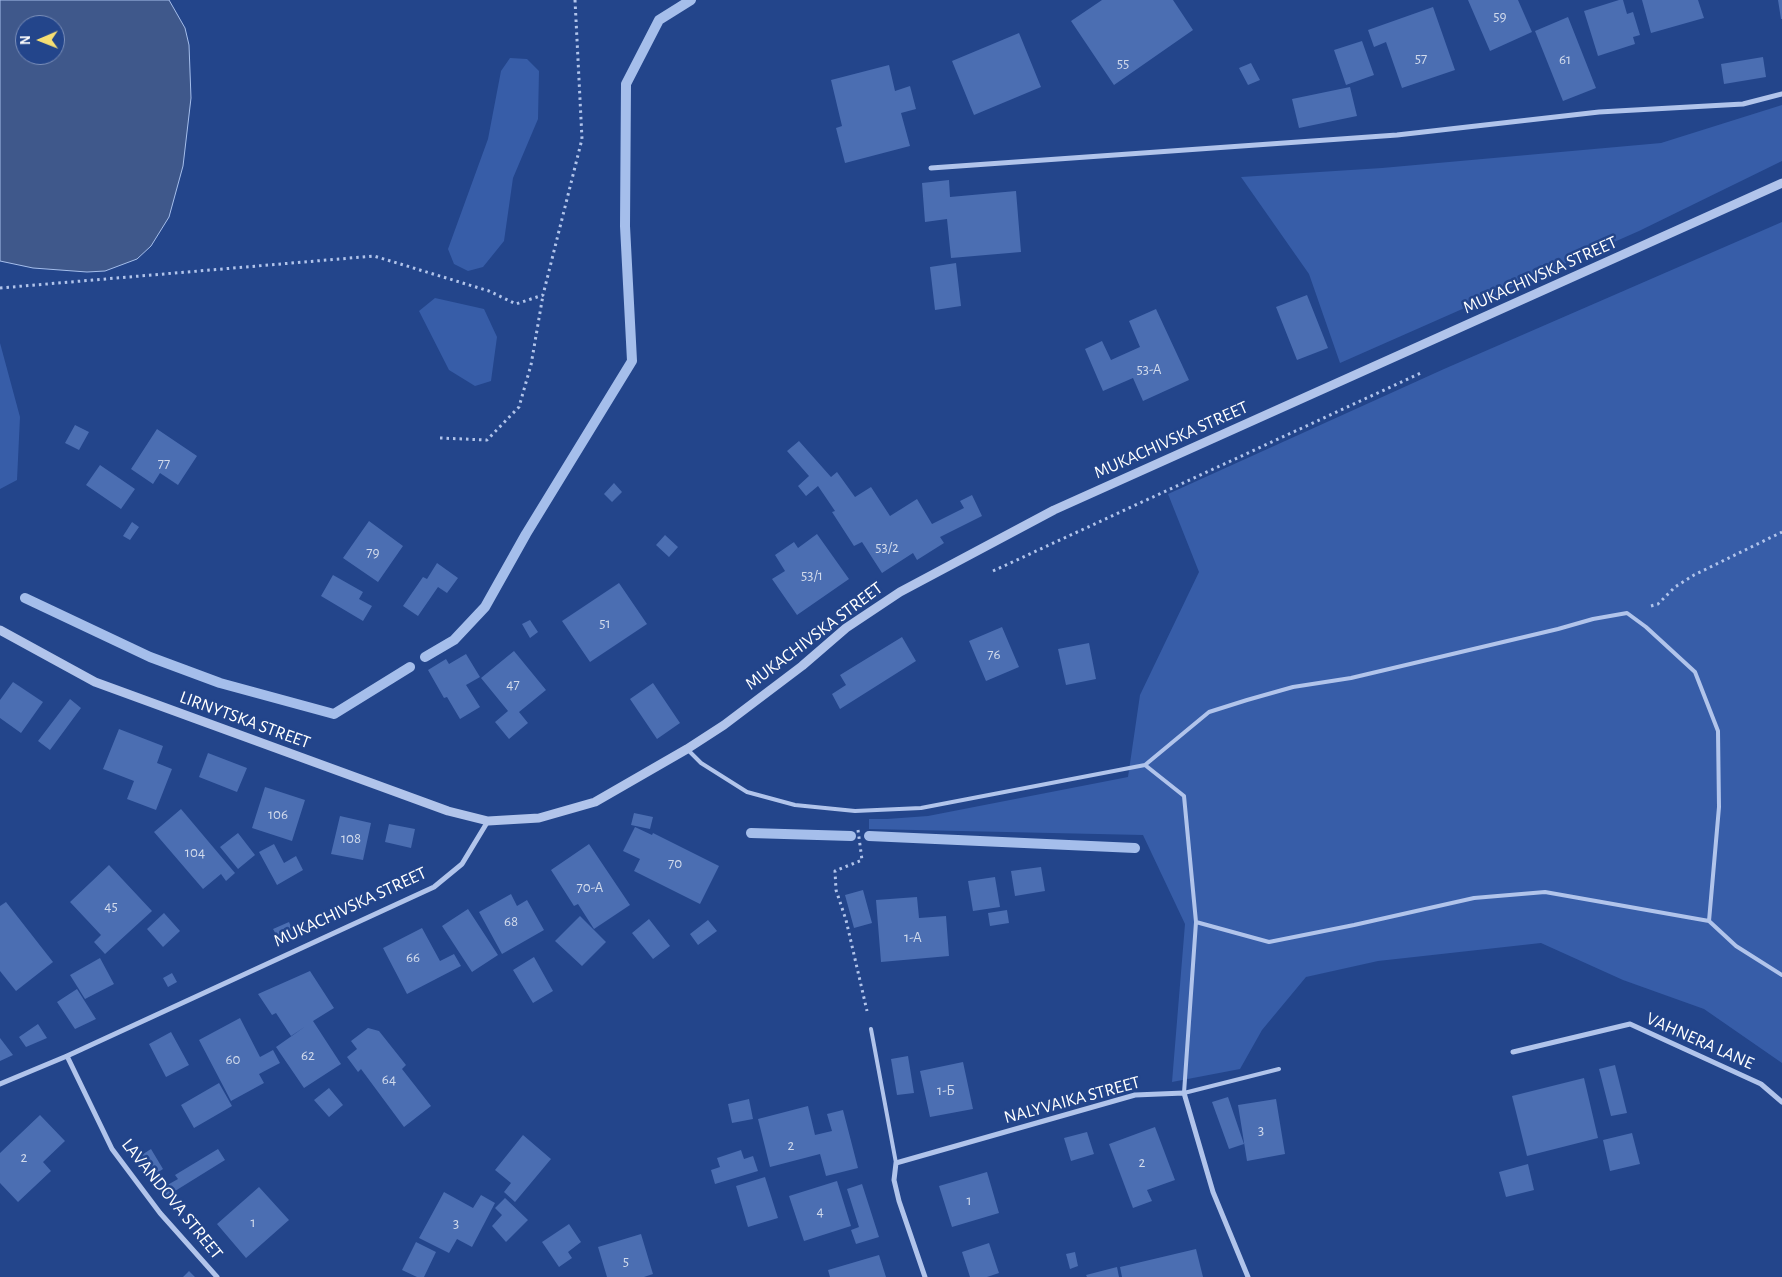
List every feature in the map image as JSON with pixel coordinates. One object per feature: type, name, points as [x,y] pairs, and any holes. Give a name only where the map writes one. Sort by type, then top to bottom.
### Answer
[{"type":"street","points":[[931,168],[1397,135],[1599,112],[1743,104],[1782,94]]},
{"type":"street","name":"MUKACHIVSKA STREET","points":[[0,1084],[66,1056],[434,887],[462,864],[488,821],[539,818],[595,802],[687,749],[724,725],[802,666],[846,628],[900,592],[1054,510],[1782,184]]},
{"type":"street","name":"LIRNYTSKA STREET","points":[[0,630],[95,682],[448,811],[488,821]]},
{"type":"street","name":"VAHNERA LANE","points":[[1513,1052],[1630,1024],[1761,1084],[1782,1102]]},
{"type":"street","name":"LAVANDOVA STREET","points":[[66,1056],[112,1149],[160,1213],[217,1277]]},
{"type":"street","points":[[1184,1093],[1213,1192],[1248,1277]]},
{"type":"street","name":"NALYVAIKA STREET","points":[[896,1163],[1135,1095],[1184,1093]]},
{"type":"street","points":[[896,1163],[894,1180],[899,1201],[925,1277]]},
{"type":"lane","points":[[687,749],[701,763],[747,792],[795,804],[856,811],[921,808],[1144,765],[1209,712],[1293,687],[1351,678],[1594,619],[1627,613],[1646,626],[1695,672],[1718,731],[1719,807],[1709,921]]},
{"type":"lane","points":[[1144,765],[1184,796],[1196,922],[1184,1093],[1279,1069]]},
{"type":"lane","points":[[1196,922],[1269,942],[1474,898],[1545,892],[1709,921],[1736,946],[1782,975]]},
{"type":"lane","points":[[871,1029],[896,1163]]},
{"type":"path","points":[[440,438],[487,440],[519,407],[531,364],[543,295],[582,140],[575,0]]},
{"type":"path","points":[[0,288],[374,256],[489,291],[516,304],[543,295]]},
{"type":"path","points":[[1627,613],[1658,604],[1676,587],[1694,575],[1782,532]]},
{"type":"path","points":[[856,811],[862,860],[835,871],[836,890],[846,920],[871,1029]]},
{"type":"shaded area","points":[[0,0],[169,0],[185,28],[189,45],[191,98],[183,166],[169,217],[151,246],[137,259],[105,271],[87,272],[33,268],[0,261]]},
{"type":"shaded area","points":[[510,58],[527,59],[539,71],[538,119],[513,178],[504,241],[483,267],[468,271],[454,264],[448,249],[488,139],[501,71]]},
{"type":"shaded area","points":[[1782,105],[1782,161],[1639,231],[1340,363],[1309,274],[1241,177],[1382,168],[1661,143]]},
{"type":"shaded area","points":[[1782,222],[1782,1063],[1704,1009],[1623,980],[1541,943],[1378,961],[1306,977],[1262,1030],[1240,1069],[1172,1082],[1185,924],[1143,835],[869,829],[869,819],[928,816],[1128,777],[1140,695],[1199,572],[1168,494],[1444,369]]},
{"type":"shaded area","points":[[435,298],[484,309],[497,337],[491,381],[475,386],[449,370],[419,311]]},
{"type":"shaded area","points":[[0,343],[20,417],[17,480],[0,489]]},
{"type":"building","points":[[1102,0],[1173,0],[1193,30],[1114,85],[1071,21]]},
{"type":"building","points":[[1468,0],[1518,0],[1532,32],[1490,51]]},
{"type":"building","points":[[1623,0],[1627,14],[1633,12],[1640,35],[1633,37],[1635,44],[1598,56],[1584,11]]},
{"type":"building","points":[[1642,0],[1698,0],[1704,18],[1651,33]]},
{"type":"building","points":[[1778,0],[1782,0],[1782,19],[1781,19]]},
{"type":"building","points":[[1433,7],[1455,70],[1402,88],[1386,42],[1374,47],[1368,30]]},
{"type":"building","points":[[1568,17],[1596,88],[1563,101],[1535,31]]},
{"type":"building","points":[[1019,33],[1041,87],[974,115],[952,61]]},
{"type":"building","points":[[1362,41],[1374,75],[1346,85],[1334,50]]},
{"type":"building","points":[[1763,57],[1766,77],[1724,84],[1721,64]]},
{"type":"building","points":[[1251,63],[1260,80],[1248,85],[1239,68]]},
{"type":"building","points":[[889,65],[895,91],[910,86],[916,109],[901,113],[910,146],[845,163],[836,128],[842,126],[831,80]]},
{"type":"building","points":[[1350,87],[1357,116],[1299,128],[1292,99]]},
{"type":"building","points":[[949,180],[950,197],[1016,191],[1021,252],[951,258],[947,219],[925,222],[922,183]]},
{"type":"building","points":[[956,263],[961,306],[935,310],[930,267]]},
{"type":"building","points":[[1307,295],[1328,348],[1297,360],[1276,307]]},
{"type":"building","points":[[1156,309],[1189,380],[1143,401],[1133,378],[1103,391],[1085,349],[1102,341],[1111,360],[1140,347],[1129,321]]},
{"type":"building","points":[[75,425],[89,432],[79,450],[65,443]]},
{"type":"building","points":[[157,429],[197,456],[178,485],[160,473],[153,484],[131,469]]},
{"type":"building","points":[[799,441],[831,477],[837,472],[855,497],[871,487],[890,516],[917,499],[932,524],[964,508],[960,501],[972,495],[982,516],[940,537],[944,543],[917,560],[913,553],[882,573],[862,542],[854,546],[832,512],[835,511],[818,486],[806,496],[798,486],[809,476],[787,451]]},
{"type":"building","points":[[100,465],[135,489],[121,509],[86,485]]},
{"type":"building","points":[[614,483],[622,492],[612,502],[604,494]]},
{"type":"building","points":[[369,521],[403,546],[378,582],[343,558]]},
{"type":"building","points":[[132,522],[139,527],[130,540],[123,536]]},
{"type":"building","points":[[817,534],[849,579],[797,615],[772,579],[785,571],[775,555],[794,542],[798,548]]},
{"type":"building","points":[[665,535],[678,547],[669,557],[656,545]]},
{"type":"building","points":[[437,563],[458,578],[447,593],[438,587],[418,616],[403,606],[423,577],[427,579]]},
{"type":"building","points":[[333,575],[363,592],[359,599],[372,606],[363,621],[321,596]]},
{"type":"building","points":[[619,583],[647,624],[590,662],[562,621]]},
{"type":"building","points":[[530,620],[538,632],[530,638],[522,624]]},
{"type":"building","points":[[1002,627],[1019,667],[986,681],[969,641]]},
{"type":"building","points":[[902,637],[916,661],[840,709],[832,694],[846,685],[840,675]]},
{"type":"building","points":[[1089,643],[1096,679],[1066,685],[1058,649]]},
{"type":"building","points":[[514,651],[546,690],[519,712],[528,723],[509,739],[495,722],[508,711],[481,678]]},
{"type":"building","points":[[466,654],[480,677],[466,685],[480,707],[460,719],[447,697],[444,698],[428,670],[446,659],[449,664]]},
{"type":"building","points":[[13,682],[43,702],[21,733],[0,718],[0,700]]},
{"type":"building","points":[[653,683],[680,723],[657,739],[630,699]]},
{"type":"building","points":[[70,699],[81,708],[50,750],[38,741]]},
{"type":"building","points":[[119,729],[163,746],[157,763],[172,769],[156,810],[127,799],[134,781],[103,769]]},
{"type":"building","points":[[208,753],[247,768],[237,792],[199,777]]},
{"type":"building","points":[[265,787],[305,800],[292,841],[252,828]]},
{"type":"building","points":[[181,809],[235,873],[226,881],[221,874],[203,889],[154,832]]},
{"type":"building","points":[[634,813],[653,817],[650,829],[631,825]]},
{"type":"building","points":[[340,816],[371,823],[363,860],[331,854]]},
{"type":"building","points":[[389,824],[415,829],[411,848],[385,842]]},
{"type":"building","points":[[635,827],[652,835],[653,833],[719,866],[700,904],[634,871],[640,859],[623,851]]},
{"type":"building","points":[[238,833],[255,855],[238,869],[220,847]]},
{"type":"building","points":[[274,844],[284,863],[296,856],[303,870],[277,885],[259,852]]},
{"type":"building","points":[[589,844],[630,905],[594,929],[578,904],[574,906],[551,870]]},
{"type":"building","points":[[109,865],[152,911],[105,954],[94,942],[101,935],[70,902]]},
{"type":"building","points":[[1041,867],[1045,891],[1015,896],[1011,871]]},
{"type":"building","points":[[995,877],[1000,907],[973,911],[968,881]]},
{"type":"building","points":[[863,890],[872,923],[854,928],[845,895]]},
{"type":"building","points":[[511,894],[517,906],[527,900],[544,930],[502,954],[479,912]]},
{"type":"building","points":[[917,897],[919,918],[946,916],[949,956],[881,962],[876,900]]},
{"type":"building","points":[[6,902],[53,962],[16,991],[0,971],[0,906]]},
{"type":"building","points":[[468,909],[498,955],[472,972],[442,926]]},
{"type":"building","points":[[1007,910],[1009,923],[990,926],[988,913]]},
{"type":"building","points":[[164,913],[180,931],[163,947],[147,929]]},
{"type":"building","points":[[580,916],[606,942],[582,966],[555,941]]},
{"type":"building","points":[[649,919],[670,946],[653,959],[632,933]]},
{"type":"building","points":[[708,920],[717,931],[698,945],[690,934]]},
{"type":"building","points":[[289,922],[292,929],[277,936],[273,929]]},
{"type":"building","points":[[422,928],[440,961],[454,954],[461,966],[407,994],[383,948]]},
{"type":"building","points":[[534,957],[553,991],[533,1003],[513,970]]},
{"type":"building","points":[[100,958],[114,984],[85,999],[70,975]]},
{"type":"building","points":[[310,971],[334,1008],[313,1021],[341,1064],[304,1088],[276,1047],[306,1026],[291,1036],[276,1013],[272,1015],[258,994]]},
{"type":"building","points":[[172,973],[177,982],[168,987],[163,978]]},
{"type":"building","points":[[77,989],[96,1019],[75,1029],[57,1002]]},
{"type":"building","points":[[240,1018],[260,1057],[273,1050],[280,1063],[259,1074],[264,1083],[231,1101],[199,1040]]},
{"type":"building","points":[[38,1024],[47,1038],[26,1047],[19,1037]]},
{"type":"building","points":[[368,1028],[379,1031],[406,1065],[402,1069],[431,1106],[404,1127],[361,1069],[358,1072],[347,1057],[357,1049],[351,1041]]},
{"type":"building","points":[[171,1032],[189,1065],[166,1077],[149,1044]]},
{"type":"building","points":[[0,1038],[13,1055],[0,1061]]},
{"type":"building","points":[[908,1056],[914,1093],[897,1095],[891,1059]]},
{"type":"building","points":[[963,1062],[973,1109],[930,1117],[920,1071]]},
{"type":"building","points":[[1615,1065],[1627,1113],[1611,1116],[1599,1069]]},
{"type":"building","points":[[1584,1078],[1598,1138],[1527,1156],[1512,1096]]},
{"type":"building","points":[[219,1083],[232,1106],[194,1128],[181,1105]]},
{"type":"building","points":[[329,1088],[343,1105],[329,1117],[314,1100]]},
{"type":"building","points":[[1228,1097],[1244,1144],[1229,1149],[1212,1102]]},
{"type":"building","points":[[749,1099],[753,1119],[732,1123],[728,1104]]},
{"type":"building","points":[[1276,1099],[1285,1154],[1247,1161],[1238,1105]]},
{"type":"building","points":[[808,1106],[815,1135],[832,1131],[827,1114],[843,1110],[858,1168],[826,1176],[820,1154],[770,1167],[758,1119]]},
{"type":"building","points":[[40,1115],[65,1141],[43,1162],[51,1171],[18,1202],[0,1183],[0,1153]]},
{"type":"building","points":[[1155,1127],[1175,1180],[1147,1190],[1152,1201],[1133,1208],[1109,1144]]},
{"type":"building","points":[[1087,1132],[1094,1154],[1071,1161],[1064,1138]]},
{"type":"building","points":[[1632,1133],[1640,1164],[1610,1171],[1603,1140]]},
{"type":"building","points":[[523,1135],[551,1159],[515,1202],[504,1192],[511,1183],[495,1170]]},
{"type":"building","points":[[151,1149],[163,1169],[152,1176],[140,1156]]},
{"type":"building","points":[[218,1149],[225,1160],[167,1196],[162,1188],[178,1179],[175,1175]]},
{"type":"building","points":[[741,1150],[744,1159],[753,1156],[758,1171],[715,1184],[711,1170],[720,1167],[717,1158]]},
{"type":"building","points":[[1528,1164],[1534,1190],[1506,1197],[1499,1172]]},
{"type":"building","points":[[987,1172],[999,1213],[952,1227],[939,1186]]},
{"type":"building","points":[[765,1177],[778,1218],[748,1227],[736,1186]]},
{"type":"building","points":[[837,1181],[851,1226],[804,1241],[789,1196]]},
{"type":"building","points":[[862,1184],[879,1237],[856,1244],[851,1230],[859,1227],[847,1189]]},
{"type":"building","points":[[259,1187],[289,1220],[246,1258],[217,1224]]},
{"type":"building","points":[[444,1192],[473,1208],[481,1195],[495,1203],[472,1247],[457,1239],[449,1253],[419,1238]]},
{"type":"building","points":[[505,1198],[528,1220],[506,1242],[492,1226],[502,1215],[495,1208]]},
{"type":"building","points":[[569,1224],[581,1242],[568,1252],[572,1258],[559,1267],[542,1242]]},
{"type":"building","points":[[641,1234],[653,1274],[644,1277],[607,1277],[598,1247]]},
{"type":"building","points":[[416,1242],[436,1252],[424,1277],[417,1277],[402,1270]]},
{"type":"building","points":[[989,1243],[999,1273],[987,1277],[970,1277],[962,1252]]},
{"type":"building","points":[[1196,1249],[1203,1277],[1122,1277],[1120,1267]]},
{"type":"building","points":[[1075,1252],[1078,1266],[1070,1269],[1066,1254]]},
{"type":"building","points":[[879,1255],[886,1277],[830,1277],[828,1270]]},
{"type":"building","points":[[1117,1267],[1119,1277],[1087,1277],[1086,1275]]},
{"type":"building","points":[[189,1271],[195,1277],[183,1277]]},
{"type":"waterway","points":[[425,657],[454,640],[485,607],[526,534],[632,361],[625,226],[626,84],[659,20],[691,0]]},
{"type":"waterway","points":[[25,598],[150,657],[220,683],[334,714],[410,667]]},
{"type":"waterway","points":[[751,833],[851,836]]},
{"type":"waterway","points":[[869,836],[1135,848]]}]
